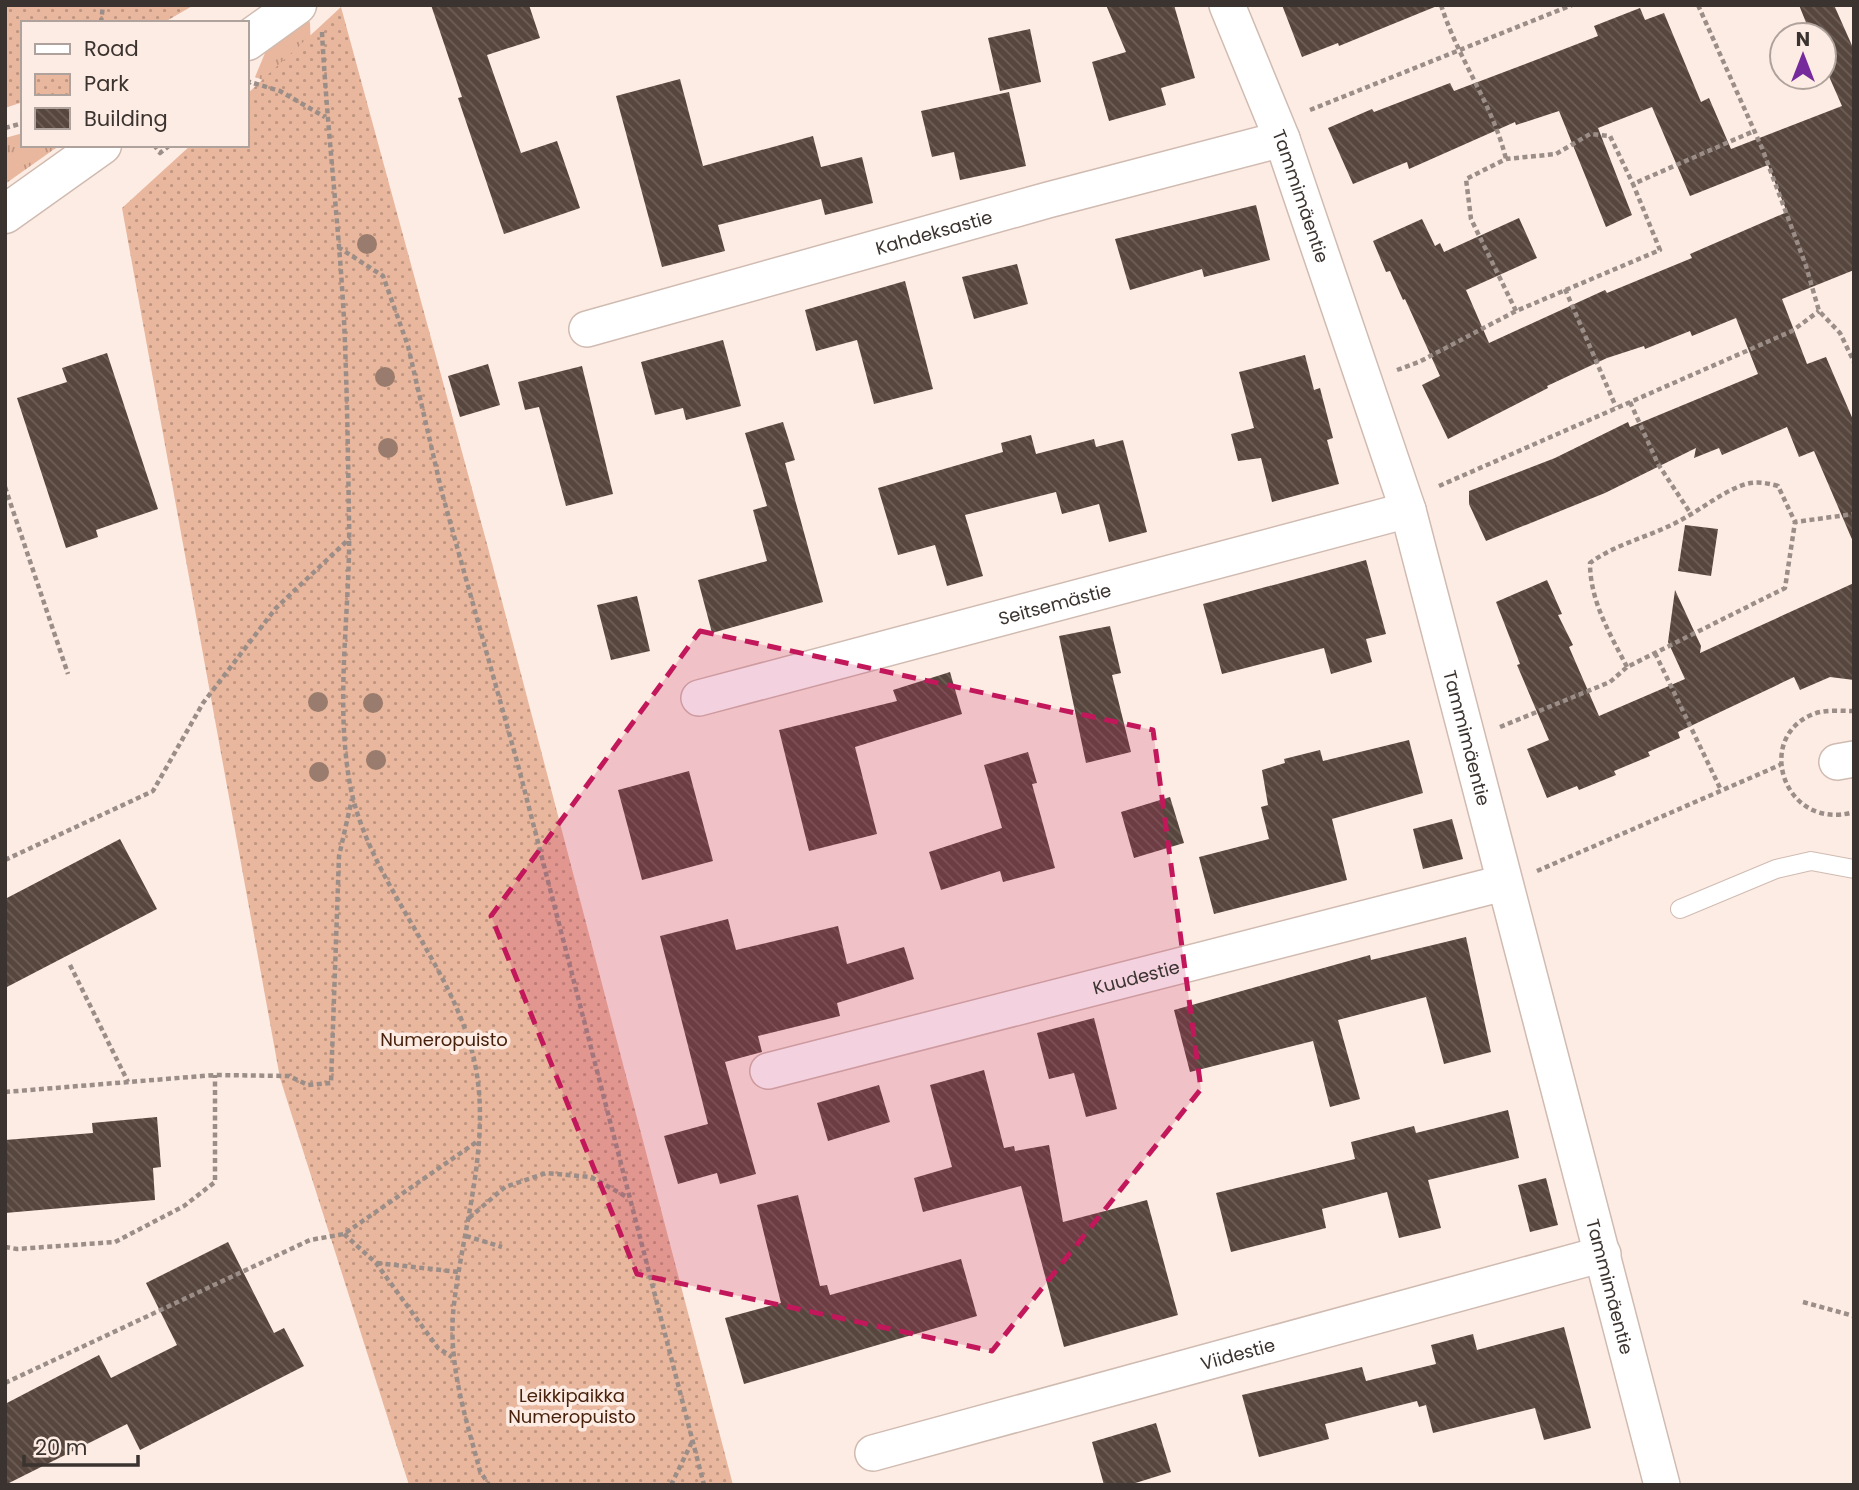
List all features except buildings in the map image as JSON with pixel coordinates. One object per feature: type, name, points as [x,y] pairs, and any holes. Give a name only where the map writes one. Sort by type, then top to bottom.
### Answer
[{"type":"street","name":"Tammimäentie","points":[[1227,5],[1279,131],[1406,505],[1662,1485]]},
{"type":"street","points":[[248,41],[309,13]]},
{"type":"street","name":"Kahdeksastie","points":[[587,329],[1048,200],[1279,131]]},
{"type":"street","points":[[5,214],[99,147]]},
{"type":"street","name":"Seitsemästie","points":[[699,698],[1406,505]]},
{"type":"street","name":"Kuudestie","points":[[768,1071],[1503,883]]},
{"type":"street","name":"Viidestie","points":[[873,1453],[1603,1254]]},
{"type":"lane","points":[[1680,909],[1776,869],[1811,861],[1854,869]]},
{"type":"path","points":[[1441,5],[1458,51],[1497,124],[1506,159]]},
{"type":"path","points":[[1279,131],[1458,51],[1572,5]]},
{"type":"path","points":[[1698,5],[1754,131],[1806,266],[1819,311],[1840,332],[1854,362]]},
{"type":"path","points":[[309,13],[326,118],[344,318],[350,538],[345,733],[353,796],[363,829],[466,1031],[481,1105],[466,1236],[453,1306],[452,1357],[480,1471],[488,1484],[481,1485]]},
{"type":"path","points":[[248,84],[250,82],[280,91],[326,118]]},
{"type":"path","points":[[1633,184],[1754,131]]},
{"type":"path","points":[[1365,382],[1419,362],[1516,311],[1660,250],[1610,136],[1590,134],[1556,154],[1506,159],[1466,179],[1471,219],[1516,311]]},
{"type":"path","points":[[338,246],[383,276],[408,346],[442,493],[519,765],[704,1485]]},
{"type":"path","points":[[1565,289],[1616,407]]},
{"type":"path","points":[[1406,505],[1616,407],[1792,331],[1819,311]]},
{"type":"path","points":[[1630,401],[1658,464],[1691,514]]},
{"type":"path","points":[[1467,741],[1610,682],[1627,667],[1785,588],[1795,522],[1778,486],[1763,482],[1746,484],[1691,514],[1603,553],[1590,563],[1590,584],[1627,667]]},
{"type":"path","points":[[6,490],[68,674]]},
{"type":"path","points":[[1795,522],[1854,514]]},
{"type":"path","points":[[5,860],[153,792],[202,704],[268,618],[350,538]]},
{"type":"path","points":[[1655,653],[1721,790]]},
{"type":"path","points":[[1503,883],[1543,869],[1780,765]]},
{"type":"path","points":[[5,1092],[215,1075],[289,1076],[307,1085],[331,1083],[339,856],[353,796]]},
{"type":"path","points":[[69,965],[128,1082]]},
{"type":"path","points":[[5,1247],[17,1249],[115,1241],[184,1206],[215,1182],[215,1075]]},
{"type":"path","points":[[5,1383],[310,1240],[344,1234],[478,1142]]},
{"type":"path","points":[[468,1218],[505,1187],[547,1173],[591,1177],[628,1197]]},
{"type":"path","points":[[344,1234],[376,1263],[438,1348],[452,1357]]},
{"type":"path","points":[[466,1236],[502,1247]]},
{"type":"path","points":[[376,1263],[459,1272]]},
{"type":"path","points":[[1803,1302],[1854,1316]]},
{"type":"path","points":[[671,1485],[692,1440]]},
{"type":"highlighted area","points":[[700,631],[1153,730],[1201,1089],[992,1351],[637,1274],[491,916]]},
{"type":"green space","points":[[5,5],[194,5],[166,21],[21,21],[21,103],[5,108]]},
{"type":"green space","name":"Numeropuisto","points":[[341,7],[487,544],[733,1485],[409,1485],[280,1078],[122,208],[189,147],[248,147],[248,93]]},
{"type":"green space","points":[[306,13],[310,23],[313,100],[255,77],[270,41]]},
{"type":"green space","points":[[21,134],[21,147],[57,147],[5,184],[5,138]]},
{"type":"park label","name":"Leikkipaikka Numeropuisto","points":[[572,1405]]}]
